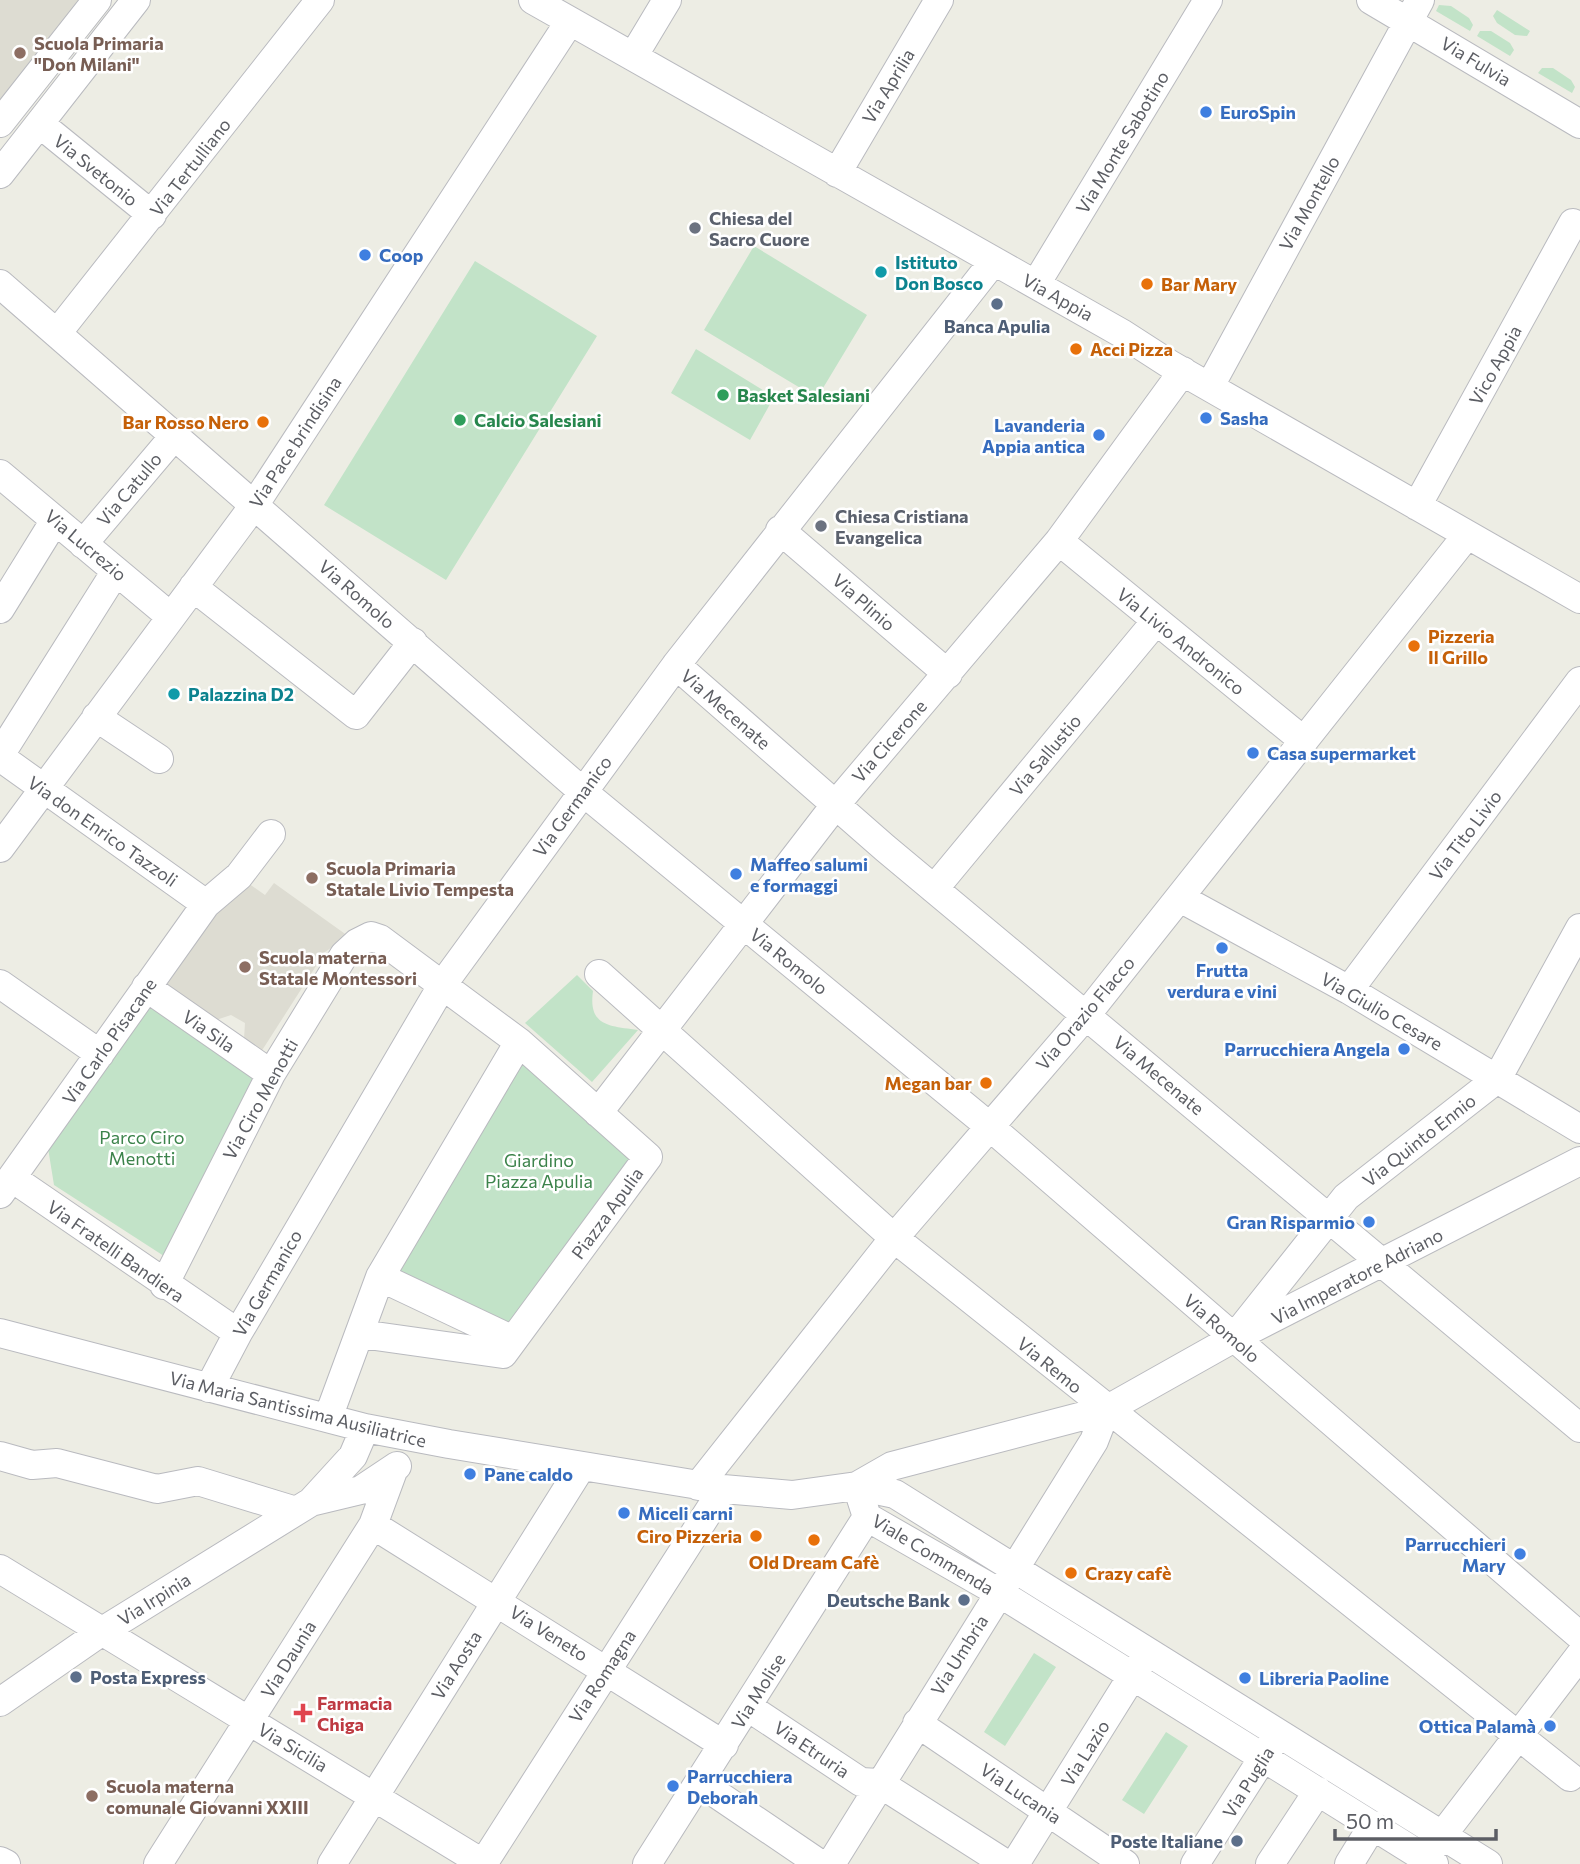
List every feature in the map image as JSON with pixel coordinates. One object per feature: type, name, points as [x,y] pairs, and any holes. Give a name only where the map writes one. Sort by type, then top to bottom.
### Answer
[{"type":"street","points":[[0,123],[97,0]]},
{"type":"street","points":[[0,174],[136,0]]},
{"type":"street","name":"Via Tertulliano","points":[[58,332],[320,0]]},
{"type":"street","name":"Via Appia","points":[[533,0],[1036,284],[1183,372],[1580,599]]},
{"type":"street","points":[[634,55],[667,0]]},
{"type":"street","name":"Via Aprilia","points":[[837,173],[939,0]]},
{"type":"street","name":"Via Monte Sabotino","points":[[1036,284],[1208,0]]},
{"type":"street","name":"Via Fulvia","points":[[1371,0],[1414,10],[1580,124]]},
{"type":"street","name":"Via Montello","points":[[1210,386],[1414,10]]},
{"type":"street","name":"Via Pace brindisina","points":[[0,848],[255,504],[570,22]]},
{"type":"street","name":"Via Svetonio","points":[[40,124],[152,215]]},
{"type":"street","name":"Vico Appia","points":[[1417,506],[1573,223]]},
{"type":"street","name":"Via Germanico","points":[[209,1388],[238,1333],[443,984],[676,665],[993,262]]},
{"type":"street","name":"Via Romolo","points":[[0,284],[176,434],[582,791],[989,1126],[1580,1636]]},
{"type":"street","name":"Via Cicerone","points":[[598,1112],[836,804],[1059,541],[1183,372]]},
{"type":"street","name":"Via Catullo","points":[[83,544],[176,434]]},
{"type":"street","name":"Via Lucrezio","points":[[0,474],[171,617]]},
{"type":"street","points":[[0,609],[55,520]]},
{"type":"street","name":"Via Plinio","points":[[780,530],[948,674]]},
{"type":"street","name":"Via Orazio Flacco","points":[[710,1488],[894,1238],[1087,1014],[1467,535]]},
{"type":"street","name":"Via Livio Andronico","points":[[1059,541],[1304,741]]},
{"type":"street","points":[[0,756],[116,570]]},
{"type":"street","points":[[193,587],[355,715],[412,642]]},
{"type":"street","name":"Via Sallustio","points":[[934,889],[1156,621]]},
{"type":"street","name":"Via Mecenate","points":[[676,665],[934,889],[1580,1428]]},
{"type":"street","name":"Via Tito Livio","points":[[1349,990],[1580,681]]},
{"type":"street","points":[[96,717],[159,759]]},
{"type":"street","name":"Via don Enrico Tazzoli","points":[[0,756],[206,904]]},
{"type":"street","name":"Via Carlo Pisacane","points":[[6,1186],[206,904],[239,876],[271,834]]},
{"type":"street","name":"Via Giulio Cesare","points":[[1180,898],[1349,990],[1580,1129]]},
{"type":"street","name":"Via Quinto Ennio","points":[[1234,1338],[1346,1197],[1497,1079],[1580,928]]},
{"type":"street","name":"Via Ciro Menotti","points":[[164,1284],[271,1074],[344,955],[370,936],[380,939]]},
{"type":"street","name":"Piazza Apulia","points":[[380,939],[519,1042],[648,1157],[513,1340]]},
{"type":"street","name":"Via Remo","points":[[600,974],[894,1238],[1106,1410],[1570,1777]]},
{"type":"street","points":[[0,985],[100,1054]]},
{"type":"street","name":"Via Sila","points":[[146,987],[271,1074]]},
{"type":"street","points":[[328,1418],[380,1277],[519,1042]]},
{"type":"street","name":"Via Imperatore Adriano","points":[[857,1486],[892,1466],[1106,1410],[1234,1338],[1384,1264],[1580,1161]]},
{"type":"street","name":"Via Fratelli Bandiera","points":[[6,1186],[238,1333]]},
{"type":"street","points":[[361,1334],[503,1354],[513,1340],[380,1277]]},
{"type":"street","name":"Via Maria Santissima Ausiliatrice","points":[[0,1333],[365,1428],[423,1439],[710,1488],[793,1494],[857,1486]]},
{"type":"street","name":"Via Umbria","points":[[831,1864],[1005,1580],[1094,1441],[1106,1410]]},
{"type":"street","points":[[304,1507],[352,1456],[365,1428]]},
{"type":"street","points":[[0,1456],[32,1465],[57,1464],[157,1489],[198,1481],[304,1507],[361,1490],[393,1471],[423,1439]]},
{"type":"street","name":"Via Aosta","points":[[332,1864],[581,1467]]},
{"type":"street","name":"Via Daunia","points":[[159,1864],[373,1525],[393,1471]]},
{"type":"street","name":"Viale Commenda","points":[[1005,1580],[867,1517],[857,1486],[895,1494],[1005,1580],[1139,1665],[1270,1746],[1441,1835],[1488,1864]]},
{"type":"street","name":"Via Romagna","points":[[483,1864],[607,1669],[710,1488]]},
{"type":"street","name":"Via Irpinia","points":[[6,1689],[304,1507]]},
{"type":"street","name":"Via Molise","points":[[647,1864],[867,1517]]},
{"type":"street","name":"Via Veneto","points":[[373,1525],[607,1669],[724,1745]]},
{"type":"street","name":"Via Sicilia","points":[[0,1569],[483,1864]]},
{"type":"street","points":[[1428,1862],[1441,1835],[1580,1655]]},
{"type":"street","name":"Via Lazio","points":[[1015,1864],[1139,1665]]},
{"type":"street","name":"Via Etruria","points":[[748,1707],[861,1782],[879,1783],[1006,1864]]},
{"type":"street","name":"Via Lucania","points":[[917,1723],[1125,1864]]},
{"type":"street","name":"Viale Commenda","points":[[1270,1746],[1318,1791],[1428,1862]]},
{"type":"street","name":"Via Puglia","points":[[1195,1864],[1270,1746]]},
{"type":"street","points":[[699,1782],[820,1864]]},
{"type":"street","points":[[1270,1864],[1318,1791]]},
{"type":"street","points":[[1349,1864],[1373,1825]]},
{"type":"street","points":[[0,1861],[6,1864]]},
{"type":"shaded area","name":"Scuola Primaria \"Don Milani\"","points":[[0,0],[82,0],[0,105]]},
{"type":"shaded area","name":"Scuola materna Statale Montessori","points":[[248,883],[265,895],[274,883],[348,936],[325,952],[261,1052],[244,1039],[245,1023],[231,1015],[216,1020],[163,982],[212,912]]},
{"type":"green space","points":[[1439,5],[1451,6],[1469,18],[1473,25],[1470,31],[1436,11]]},
{"type":"green space","points":[[1497,10],[1530,31],[1527,36],[1515,35],[1497,23],[1493,16]]},
{"type":"green space","points":[[1480,31],[1491,31],[1510,43],[1514,50],[1510,56],[1477,36]]},
{"type":"green space","points":[[1542,68],[1553,68],[1571,80],[1575,87],[1572,93],[1538,73]]},
{"type":"green space","points":[[754,246],[867,315],[817,398],[704,330]]},
{"type":"green space","name":"Calcio Salesiani","points":[[475,261],[597,336],[446,580],[324,505]]},
{"type":"green space","name":"Basket Salesiani","points":[[696,349],[774,397],[750,440],[671,393]]},
{"type":"green space","points":[[577,975],[593,991],[592,1003],[597,1018],[610,1025],[638,1030],[592,1082],[525,1023]]},
{"type":"green space","name":"Parco Ciro Menotti","points":[[152,1000],[264,1081],[167,1258],[54,1185],[48,1148]]},
{"type":"green space","name":"Giardino Piazza Apulia","points":[[524,1059],[632,1158],[512,1333],[394,1274]]},
{"type":"green space","points":[[1034,1653],[1056,1667],[1005,1746],[984,1732]]},
{"type":"green space","points":[[1166,1732],[1188,1746],[1144,1814],[1122,1800]]},
{"type":"place","name":"Scuola Primaria \"Don Milani\"","points":[[20,53]]},
{"type":"place","name":"EuroSpin","points":[[1206,112]]},
{"type":"place","name":"Chiesa del Sacro Cuore","points":[[695,228]]},
{"type":"place","name":"Coop","points":[[365,255]]},
{"type":"place","name":"Istituto Don Bosco","points":[[881,272]]},
{"type":"place","name":"Bar Mary","points":[[1147,284]]},
{"type":"place","name":"Banca Apulia","points":[[997,304]]},
{"type":"place","name":"Acci Pizza","points":[[1076,349]]},
{"type":"place","name":"Basket Salesiani","points":[[723,395]]},
{"type":"place","name":"Sasha","points":[[1206,418]]},
{"type":"place","name":"Calcio Salesiani","points":[[460,420]]},
{"type":"place","name":"Bar Rosso Nero","points":[[263,422]]},
{"type":"place","name":"Lavanderia Appia antica","points":[[1099,435]]},
{"type":"place","name":"Chiesa Cristiana Evangelica","points":[[821,526]]},
{"type":"place","name":"Pizzeria Il Grillo","points":[[1414,646]]},
{"type":"place","name":"Palazzina D2","points":[[174,694]]},
{"type":"place","name":"Casa supermarket","points":[[1253,753]]},
{"type":"place","name":"Maffeo salumi e formaggi","points":[[736,874]]},
{"type":"place","name":"Scuola Primaria Statale Livio Tempesta","points":[[312,878]]},
{"type":"place","name":"Frutta verdura e vini","points":[[1222,948]]},
{"type":"place","name":"Scuola materna Statale Montessori","points":[[245,967]]},
{"type":"place","name":"Parrucchiera Angela","points":[[1404,1049]]},
{"type":"place","name":"Megan bar","points":[[986,1083]]},
{"type":"place","name":"Gran Risparmio","points":[[1369,1222]]},
{"type":"place","name":"Pane caldo","points":[[470,1474]]},
{"type":"place","name":"Miceli carni","points":[[624,1513]]},
{"type":"place","name":"Ciro Pizzeria","points":[[756,1536]]},
{"type":"place","name":"Old Dream Cafè","points":[[814,1540]]},
{"type":"place","name":"Parrucchieri Mary","points":[[1520,1554]]},
{"type":"place","name":"Crazy cafè","points":[[1071,1573]]},
{"type":"place","name":"Deutsche Bank","points":[[964,1600]]},
{"type":"place","name":"Posta Express","points":[[76,1677]]},
{"type":"place","name":"Libreria Paoline","points":[[1245,1678]]},
{"type":"place","name":"Farmacia Chiga","points":[[303,1713]]},
{"type":"place","name":"Ottica Palamà","points":[[1550,1726]]},
{"type":"place","name":"Parrucchiera Deborah","points":[[673,1786]]},
{"type":"place","name":"Scuola materna comunale Giovanni XXIII","points":[[92,1796]]},
{"type":"place","name":"Poste Italiane","points":[[1237,1841]]}]
